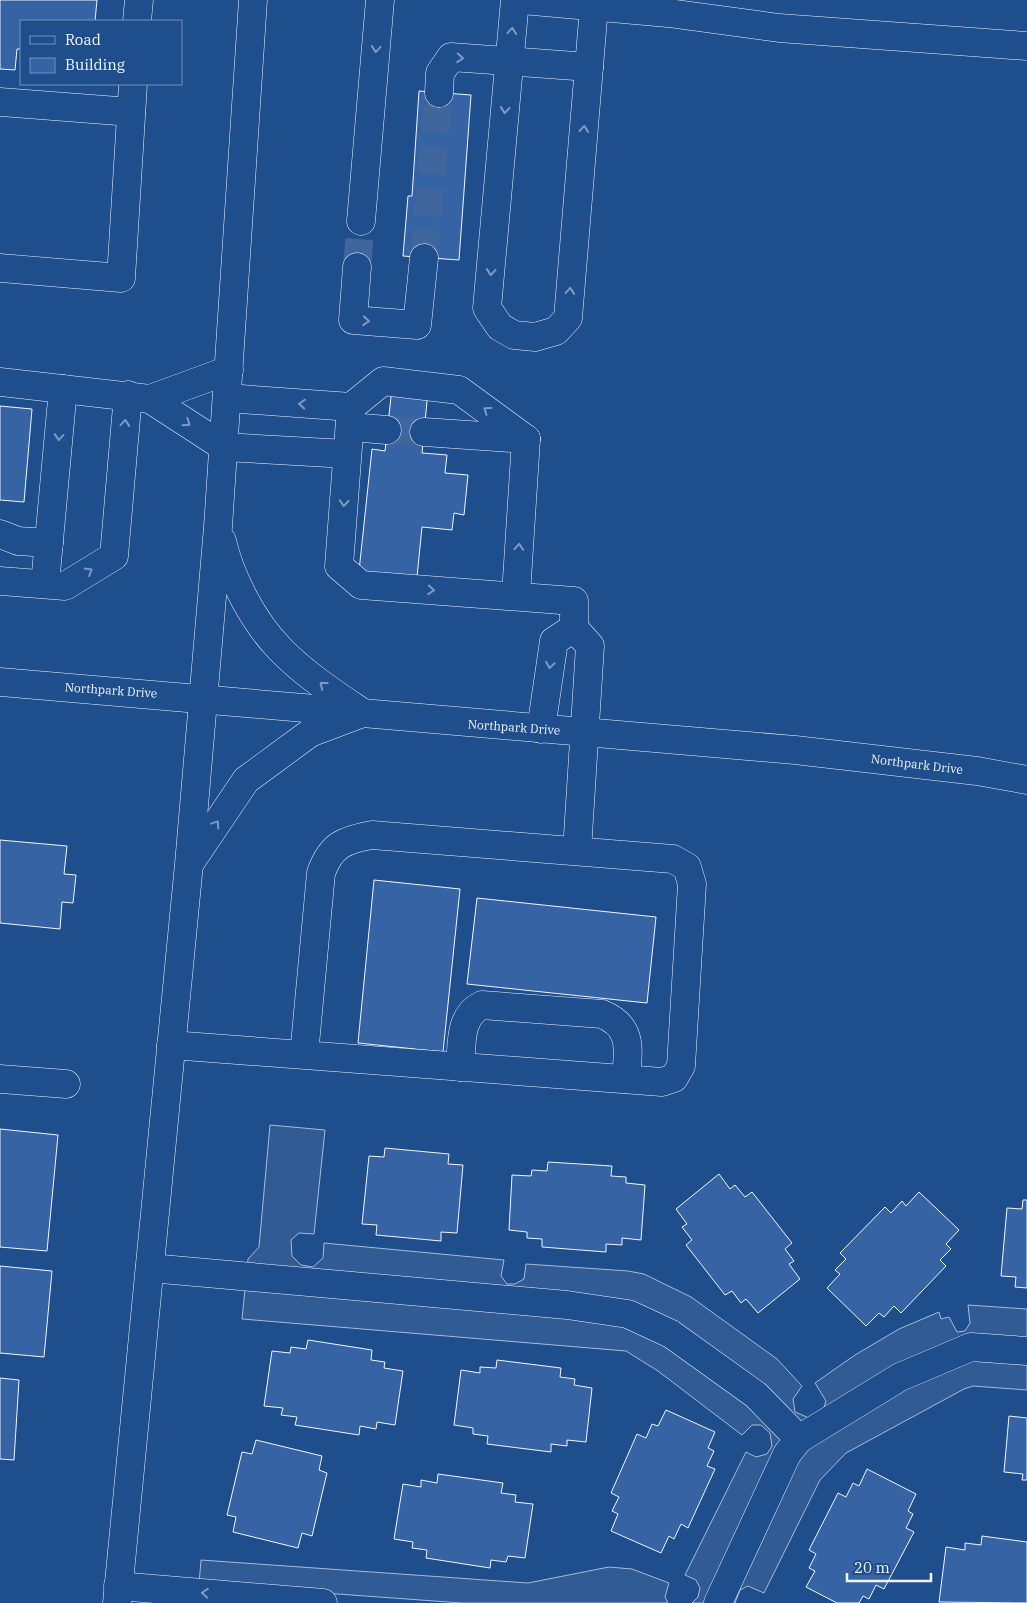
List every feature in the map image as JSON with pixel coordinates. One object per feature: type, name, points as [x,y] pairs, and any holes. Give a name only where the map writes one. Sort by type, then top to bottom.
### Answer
[{"type":"main road","points":[[137,20],[138,0]]},
{"type":"main road","points":[[253,0],[218,527],[189,864],[118,1595],[323,1603]]},
{"type":"main road","points":[[361,221],[380,0]]},
{"type":"main road","points":[[515,0],[487,308],[500,327],[514,335],[536,337],[556,332],[568,318],[594,7]]},
{"type":"main road","points":[[537,1],[780,28],[1027,46]]},
{"type":"main road","points":[[438,93],[440,73],[451,57],[589,67]]},
{"type":"main road","points":[[0,268],[121,278],[133,85]]},
{"type":"main road","points":[[0,102],[132,112]]},
{"type":"main road","points":[[357,267],[353,320],[417,325],[424,258]]},
{"type":"main road","points":[[0,382],[139,397],[228,370]]},
{"type":"main road","points":[[526,440],[459,390],[383,382],[350,417],[339,566],[361,585],[516,595],[574,601],[574,628],[590,646],[577,851]]},
{"type":"main road","points":[[45,584],[63,389]]},
{"type":"main road","points":[[139,397],[224,447],[347,454]]},
{"type":"main road","points":[[0,581],[65,586],[114,556],[139,397]]},
{"type":"main road","points":[[227,398],[350,417],[387,430]]},
{"type":"main road","points":[[424,432],[526,440]]},
{"type":"main road","points":[[516,595],[526,440]]},
{"type":"main road","points":[[218,527],[225,556],[236,582],[258,619],[280,649],[323,686],[363,713]]},
{"type":"main road","points":[[4,539],[49,543]]},
{"type":"main road","points":[[541,729],[554,641],[574,628]]},
{"type":"main road","name":"Northpark Drive","points":[[0,682],[795,750],[977,772],[1027,780]]},
{"type":"main road","points":[[189,864],[246,780],[310,733],[363,713]]},
{"type":"main road","points":[[171,1044],[304,1055],[662,1082],[674,1078],[681,1066],[692,884],[687,867],[673,859],[372,835],[354,838],[341,844],[328,855],[321,873],[304,1055]]},
{"type":"main road","points":[[460,1067],[464,1025],[472,1010],[482,1005],[602,1014],[613,1018],[626,1036],[628,1047],[626,1079]]},
{"type":"main road","points":[[0,1078],[66,1084]]},
{"type":"main road","points":[[150,1268],[567,1305],[628,1314],[671,1334],[756,1395],[799,1440]]},
{"type":"main road","points":[[718,1603],[787,1454],[799,1440],[900,1377],[971,1347],[1027,1351]]},
{"type":"shaded area","points":[[270,1125],[325,1130],[314,1234],[299,1233],[291,1240],[292,1256],[301,1265],[313,1267],[323,1258],[324,1243],[504,1260],[501,1276],[507,1284],[515,1284],[524,1279],[526,1264],[628,1271],[644,1274],[691,1297],[777,1359],[802,1386],[793,1399],[795,1412],[809,1418],[822,1413],[826,1401],[815,1383],[855,1355],[899,1329],[939,1312],[941,1319],[949,1317],[957,1332],[965,1331],[970,1323],[968,1305],[1027,1309],[1027,1390],[973,1386],[964,1389],[846,1453],[820,1480],[764,1593],[748,1586],[740,1590],[735,1603],[692,1603],[698,1597],[700,1588],[696,1580],[685,1575],[746,1452],[756,1457],[767,1454],[772,1446],[770,1433],[761,1425],[752,1425],[742,1435],[658,1371],[626,1351],[242,1319],[248,1259],[259,1247]]},
{"type":"shaded area","points":[[201,1560],[528,1583],[609,1567],[632,1569],[669,1583],[665,1597],[668,1603],[462,1603],[199,1584]]},
{"type":"building","points":[[0,0],[97,0],[95,20],[20,20],[20,49],[17,49],[15,70],[0,69]]},
{"type":"building","points":[[419,91],[471,95],[459,260],[403,256],[408,196],[412,196]]},
{"type":"building","points":[[392,388],[428,391],[422,453],[447,455],[445,473],[468,475],[464,515],[454,513],[452,530],[422,527],[417,577],[359,571],[372,449],[385,451]]},
{"type":"building","points":[[0,406],[32,409],[24,502],[0,500]]},
{"type":"building","points":[[0,840],[67,846],[64,874],[76,875],[73,903],[62,902],[60,929],[0,923]]},
{"type":"building","points":[[374,880],[460,889],[443,1052],[358,1043]]},
{"type":"building","points":[[477,898],[656,917],[647,1003],[467,984]]},
{"type":"building","points":[[0,1129],[58,1135],[47,1251],[0,1247]]},
{"type":"building","points":[[385,1148],[449,1154],[448,1164],[463,1165],[457,1233],[441,1232],[441,1241],[376,1235],[377,1225],[362,1224],[369,1156],[384,1157]]},
{"type":"building","points":[[548,1162],[612,1166],[611,1176],[626,1177],[626,1183],[645,1185],[641,1240],[622,1238],[622,1245],[606,1244],[606,1252],[542,1247],[542,1239],[527,1238],[527,1232],[509,1230],[512,1175],[531,1176],[532,1170],[547,1171]]},
{"type":"building","points":[[719,1174],[730,1189],[735,1185],[745,1197],[752,1192],[792,1243],[785,1249],[794,1261],[789,1264],[800,1279],[758,1313],[746,1299],[741,1303],[732,1291],[725,1295],[686,1245],[692,1240],[682,1227],[687,1224],[676,1209]]},
{"type":"building","points":[[919,1192],[959,1230],[946,1244],[951,1249],[940,1260],[946,1266],[901,1313],[894,1306],[884,1317],[879,1313],[866,1326],[827,1288],[840,1274],[835,1270],[846,1259],[840,1253],[885,1207],[891,1213],[902,1201],[906,1206]]},
{"type":"building","points":[[1023,1200],[1027,1200],[1027,1288],[1015,1287],[1016,1277],[1001,1276],[1007,1208],[1022,1209]]},
{"type":"building","points":[[0,1266],[52,1271],[44,1357],[0,1353]]},
{"type":"building","points":[[308,1340],[372,1350],[371,1360],[385,1362],[384,1368],[403,1371],[395,1425],[377,1422],[376,1429],[360,1426],[359,1435],[295,1425],[297,1417],[281,1415],[283,1408],[264,1406],[272,1351],[290,1353],[291,1347],[306,1349]]},
{"type":"building","points":[[497,1360],[561,1368],[560,1377],[575,1379],[574,1385],[592,1388],[586,1442],[567,1440],[567,1446],[551,1444],[551,1452],[487,1444],[488,1436],[473,1434],[473,1428],[454,1425],[461,1370],[480,1373],[480,1367],[496,1368]]},
{"type":"building","points":[[0,1378],[19,1380],[14,1460],[0,1459]]},
{"type":"building","points":[[666,1410],[715,1432],[708,1448],[714,1451],[707,1466],[715,1469],[688,1528],[681,1524],[674,1539],[669,1536],[661,1553],[611,1531],[618,1514],[612,1511],[619,1497],[611,1493],[637,1434],[646,1438],[652,1424],[658,1426]]},
{"type":"building","points":[[1009,1416],[1027,1418],[1027,1480],[1022,1480],[1023,1474],[1004,1472]]},
{"type":"building","points":[[256,1440],[322,1456],[319,1470],[327,1473],[312,1536],[302,1533],[298,1548],[233,1532],[236,1517],[227,1515],[242,1452],[252,1454]]},
{"type":"building","points":[[867,1469],[916,1494],[908,1511],[913,1514],[906,1528],[914,1532],[884,1589],[876,1585],[869,1599],[863,1596],[859,1603],[837,1603],[806,1587],[815,1571],[809,1568],[816,1554],[809,1550],[838,1493],[846,1497],[853,1483],[859,1486]]},
{"type":"building","points":[[438,1474],[503,1483],[501,1493],[516,1495],[515,1502],[533,1504],[525,1558],[508,1556],[506,1562],[491,1560],[490,1568],[426,1558],[427,1550],[412,1548],[413,1542],[394,1539],[403,1484],[421,1487],[421,1480],[437,1483]]},
{"type":"building","points":[[982,1536],[1027,1542],[1027,1603],[939,1602],[946,1547],[965,1550],[965,1543],[981,1545]]},
{"type":"tunnel","points":[[424,258],[439,93]]},
{"type":"tunnel","points":[[357,267],[361,221]]},
{"type":"tunnel","points":[[387,430],[424,432]]}]
